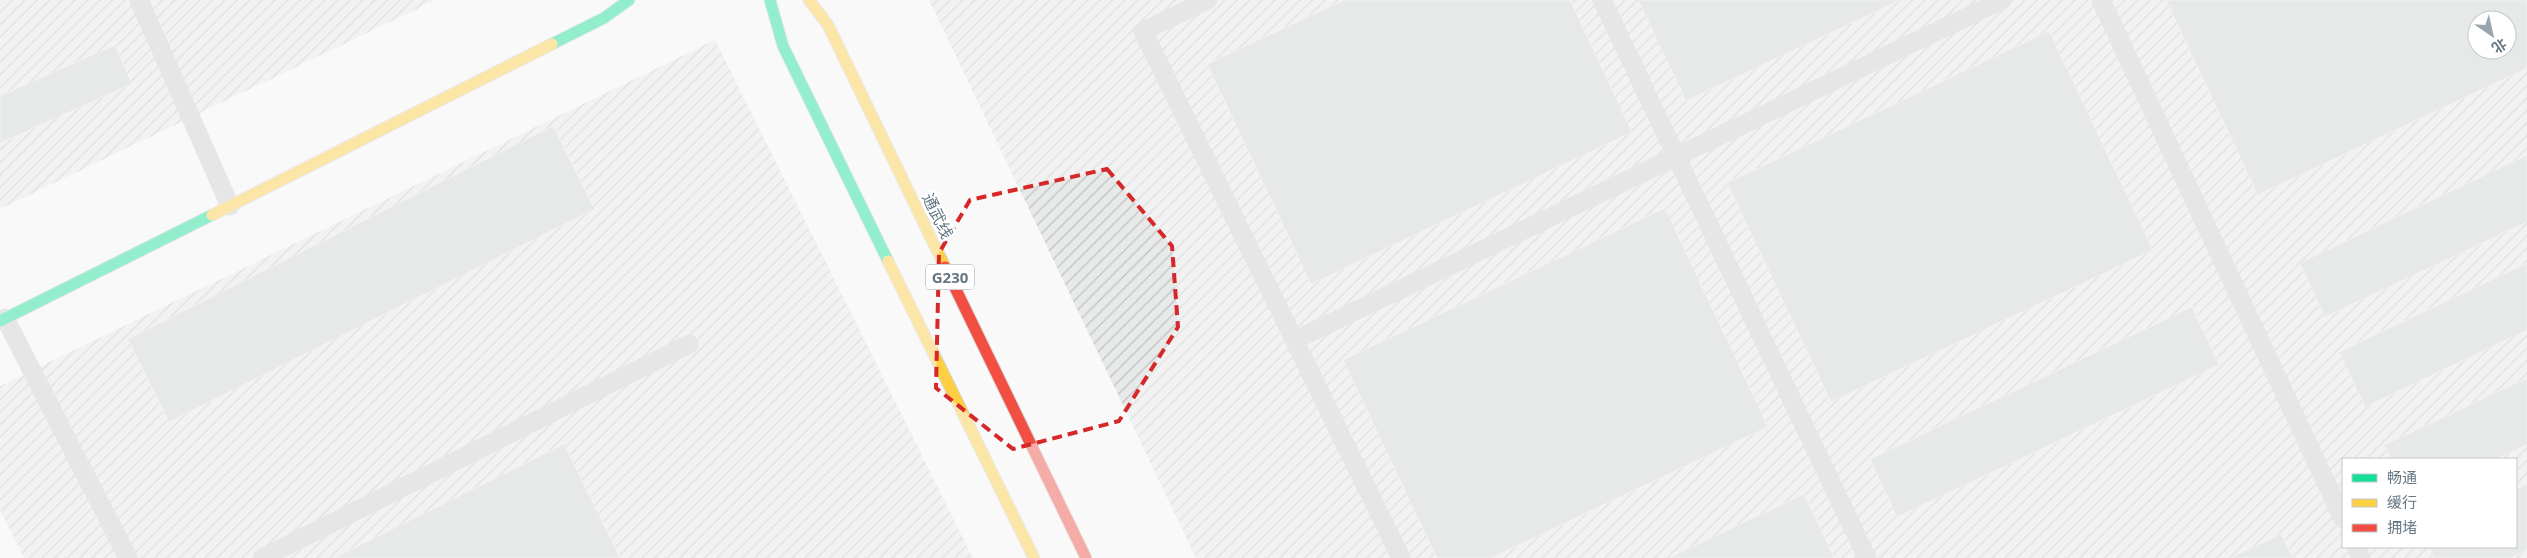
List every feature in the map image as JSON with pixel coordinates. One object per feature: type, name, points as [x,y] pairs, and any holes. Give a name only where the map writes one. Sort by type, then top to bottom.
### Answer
[{"type":"main road","points":[[3,319],[604,18],[629,0]]},
{"type":"main road","name":"G230","points":[[770,0],[783,46],[1034,558]]},
{"type":"main road","name":"通武线","points":[[809,0],[828,25],[1086,558]]},
{"type":"lane","points":[[139,0],[230,206]]},
{"type":"lane","points":[[1208,0],[1143,31],[1401,558]]},
{"type":"lane","points":[[1602,0],[1867,558]]},
{"type":"lane","points":[[1295,340],[2002,0]]},
{"type":"lane","points":[[2101,0],[2342,517]]},
{"type":"lane","points":[[3,319],[128,558]]},
{"type":"lane","points":[[262,558],[689,344]]},
{"type":"highlighted area","points":[[1107,169],[1172,246],[1178,327],[1119,421],[1013,449],[936,388],[939,253],[970,200]]},
{"type":"shaded area","points":[[0,0],[436,0],[0,209]]},
{"type":"shaded area","points":[[929,0],[2527,0],[2527,558],[1196,558]]},
{"type":"shaded area","points":[[715,40],[973,558],[24,558],[0,510],[0,386]]},
{"type":"building","points":[[1344,0],[1570,0],[1632,132],[1311,284],[1207,64]]},
{"type":"building","points":[[1638,0],[1900,0],[1686,101]]},
{"type":"building","points":[[2166,0],[2527,0],[2527,68],[2258,195]]},
{"type":"building","points":[[2049,31],[2153,250],[1831,402],[1727,183]]},
{"type":"building","points":[[115,45],[132,84],[0,143],[0,96]]},
{"type":"building","points":[[553,126],[595,209],[169,422],[128,339]]},
{"type":"building","points":[[2527,155],[2527,222],[2325,317],[2300,263]]},
{"type":"building","points":[[1665,208],[1768,427],[1491,558],[1437,558],[1343,360]]},
{"type":"building","points":[[2527,263],[2527,330],[2365,407],[2339,352]]},
{"type":"building","points":[[2192,307],[2219,365],[1897,517],[1870,459]]},
{"type":"building","points":[[2527,378],[2527,445],[2498,458],[2390,458],[2384,445]]},
{"type":"building","points":[[564,444],[620,558],[334,558]]},
{"type":"building","points":[[2527,484],[2527,550],[2511,558],[2434,558],[2429,548],[2517,548],[2517,489]]},
{"type":"building","points":[[1804,494],[1834,558],[1669,558]]},
{"type":"building","points":[[2281,534],[2293,558],[2230,558]]},
{"type":"traffic: fast","points":[[552,44],[604,18],[629,0]]},
{"type":"traffic: fast","points":[[770,0],[783,46],[888,261]]},
{"type":"traffic: fast","points":[[0,321],[212,215]]},
{"type":"traffic: slow","points":[[809,0],[828,25],[945,267]]},
{"type":"traffic: slow","points":[[212,215],[552,44]]},
{"type":"traffic: slow","points":[[888,261],[1034,558]]},
{"type":"traffic: jam","points":[[945,267],[1086,558]]}]
